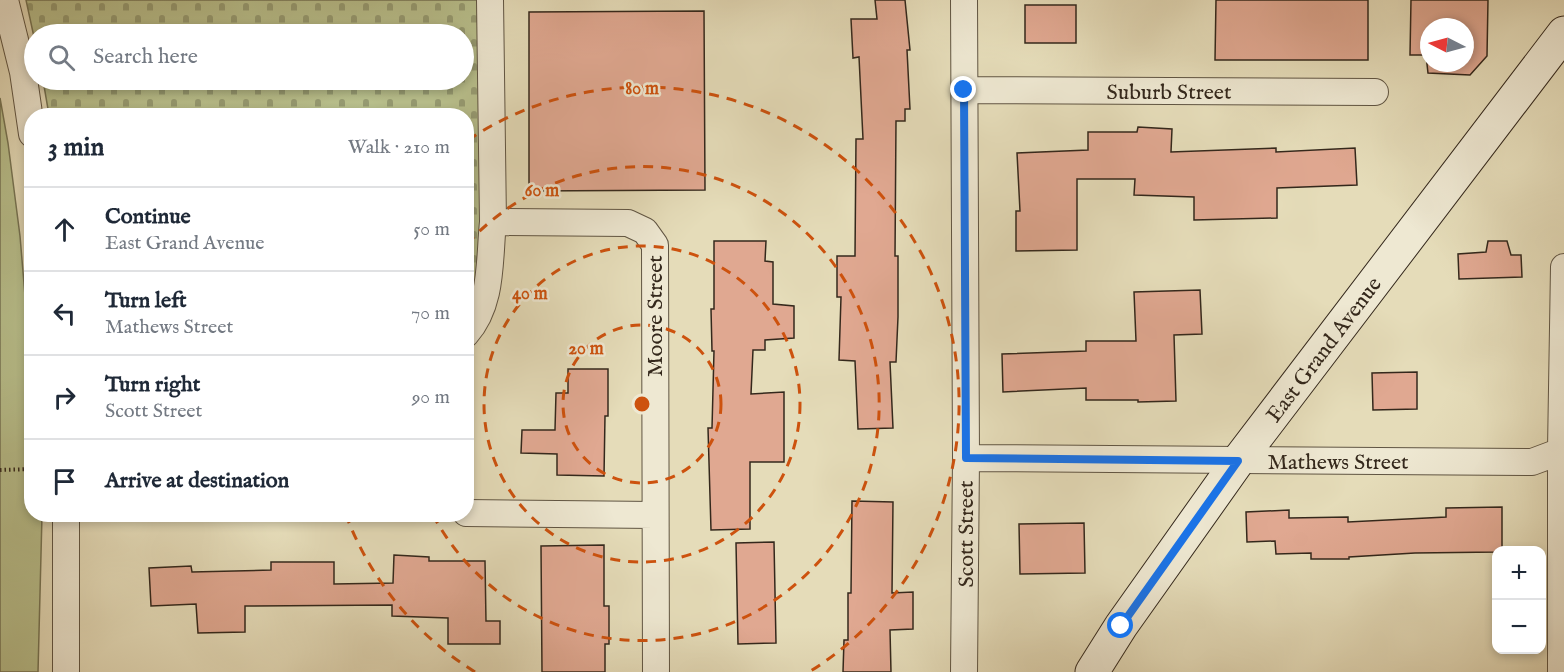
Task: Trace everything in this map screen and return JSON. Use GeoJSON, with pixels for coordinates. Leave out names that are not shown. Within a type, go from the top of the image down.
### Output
{"type":"FeatureCollection","features":[{"type":"Feature","properties":{"kind":"main road","name":"East Grand Avenue"},"geometry":{"type":"LineString","coordinates":[[1092,672],[1121,626],[1238,461],[1564,33]]}},
{"type":"Feature","properties":{"kind":"street"},"geometry":{"type":"LineString","coordinates":[[5,0],[24,84]]}},
{"type":"Feature","properties":{"kind":"street"},"geometry":{"type":"LineString","coordinates":[[474,325],[485,303],[493,222],[490,0]]}},
{"type":"Feature","properties":{"kind":"street","name":"Scott Street"},"geometry":{"type":"LineString","coordinates":[[964,0],[966,458],[964,672]]}},
{"type":"Feature","properties":{"kind":"street"},"geometry":{"type":"LineString","coordinates":[[25,90],[28,108]]}},
{"type":"Feature","properties":{"kind":"street","name":"Suburb Street"},"geometry":{"type":"LineString","coordinates":[[964,90],[1374,92]]}},
{"type":"Feature","properties":{"kind":"street","name":"Moore Street"},"geometry":{"type":"LineString","coordinates":[[493,222],[628,224],[645,231],[655,245],[656,672]]}},
{"type":"Feature","properties":{"kind":"street"},"geometry":{"type":"LineString","coordinates":[[1561,672],[1564,267]]}},
{"type":"Feature","properties":{"kind":"street","name":"Mathews Street"},"geometry":{"type":"LineString","coordinates":[[966,458],[1532,462],[1562,450]]}},
{"type":"Feature","properties":{"kind":"street"},"geometry":{"type":"LineString","coordinates":[[474,513],[654,515]]}},
{"type":"Feature","properties":{"kind":"street"},"geometry":{"type":"LineString","coordinates":[[66,522],[66,672]]}},
{"type":"Feature","properties":{"kind":"path"},"geometry":{"type":"LineString","coordinates":[[0,470],[24,469]]}},
{"type":"Feature","properties":{"kind":"green space"},"geometry":{"type":"Polygon","coordinates":[[[26,0],[482,0],[480,273],[474,295],[474,108],[48,108],[45,90],[474,90],[474,24],[31,24],[26,0]]]}},
{"type":"Feature","properties":{"kind":"green space"},"geometry":{"type":"Polygon","coordinates":[[[0,98],[8,143],[24,284],[24,522],[42,522],[38,672],[0,672],[0,98]]]}},
{"type":"Feature","properties":{"kind":"building"},"geometry":{"type":"Polygon","coordinates":[[[875,0],[905,0],[910,50],[907,50],[910,109],[905,109],[905,121],[896,121],[895,256],[898,256],[898,317],[896,362],[890,362],[893,428],[858,429],[855,361],[839,360],[841,297],[837,297],[837,256],[855,256],[856,139],[863,139],[859,57],[853,58],[851,19],[877,19],[875,0]]]}},
{"type":"Feature","properties":{"kind":"building"},"geometry":{"type":"Polygon","coordinates":[[[1216,0],[1368,0],[1368,60],[1215,60],[1216,0]]]}},
{"type":"Feature","properties":{"kind":"building"},"geometry":{"type":"Polygon","coordinates":[[[1411,0],[1488,0],[1487,56],[1474,71],[1474,18],[1420,18],[1420,55],[1410,55],[1411,0]]]}},
{"type":"Feature","properties":{"kind":"building"},"geometry":{"type":"Polygon","coordinates":[[[1025,5],[1076,5],[1076,43],[1025,43],[1025,5]]]}},
{"type":"Feature","properties":{"kind":"building"},"geometry":{"type":"Polygon","coordinates":[[[704,11],[705,190],[529,191],[529,12],[704,11]]]}},
{"type":"Feature","properties":{"kind":"building"},"geometry":{"type":"Polygon","coordinates":[[[1428,72],[1473,72],[1470,75],[1428,72]]]}},
{"type":"Feature","properties":{"kind":"building"},"geometry":{"type":"Polygon","coordinates":[[[1138,127],[1172,129],[1171,152],[1276,148],[1276,152],[1355,148],[1357,185],[1277,188],[1277,218],[1194,220],[1194,197],[1134,195],[1135,179],[1077,179],[1077,250],[1016,251],[1016,211],[1020,211],[1017,153],[1088,150],[1088,132],[1137,132],[1138,127]]]}},
{"type":"Feature","properties":{"kind":"building"},"geometry":{"type":"Polygon","coordinates":[[[714,241],[766,241],[765,261],[773,262],[773,304],[794,306],[794,338],[765,340],[765,350],[753,350],[751,394],[784,392],[784,462],[750,462],[750,529],[711,530],[708,428],[712,428],[714,351],[712,351],[711,309],[714,309],[714,241]]]}},
{"type":"Feature","properties":{"kind":"building"},"geometry":{"type":"Polygon","coordinates":[[[1488,241],[1507,241],[1511,255],[1521,255],[1522,277],[1459,279],[1458,254],[1486,252],[1488,241]]]}},
{"type":"Feature","properties":{"kind":"building"},"geometry":{"type":"Polygon","coordinates":[[[1200,290],[1202,334],[1174,335],[1176,401],[1086,400],[1086,388],[1003,392],[1002,354],[1086,351],[1086,341],[1136,341],[1134,292],[1200,290]]]}},
{"type":"Feature","properties":{"kind":"building"},"geometry":{"type":"Polygon","coordinates":[[[568,369],[608,369],[604,476],[557,475],[557,454],[521,453],[522,430],[555,430],[556,393],[568,393],[568,369]]]}},
{"type":"Feature","properties":{"kind":"building"},"geometry":{"type":"Polygon","coordinates":[[[1417,372],[1417,409],[1373,410],[1372,373],[1417,372]]]}},
{"type":"Feature","properties":{"kind":"building"},"geometry":{"type":"Polygon","coordinates":[[[852,501],[893,502],[892,593],[913,592],[913,629],[890,630],[891,672],[843,672],[844,640],[848,640],[848,593],[851,593],[852,501]]]}},
{"type":"Feature","properties":{"kind":"building"},"geometry":{"type":"Polygon","coordinates":[[[1502,507],[1502,546],[1492,546],[1492,552],[1415,553],[1349,557],[1349,559],[1311,559],[1311,553],[1276,554],[1275,541],[1247,542],[1246,512],[1289,510],[1289,518],[1348,517],[1348,522],[1446,517],[1446,508],[1502,507]]]}},
{"type":"Feature","properties":{"kind":"building"},"geometry":{"type":"Polygon","coordinates":[[[1084,523],[1085,573],[1020,574],[1019,524],[1084,523]]]}},
{"type":"Feature","properties":{"kind":"building"},"geometry":{"type":"Polygon","coordinates":[[[774,542],[776,643],[738,644],[736,543],[774,542]]]}},
{"type":"Feature","properties":{"kind":"building"},"geometry":{"type":"Polygon","coordinates":[[[604,545],[604,606],[609,606],[609,644],[605,644],[605,672],[542,672],[541,546],[604,545]]]}},
{"type":"Feature","properties":{"kind":"building"},"geometry":{"type":"Polygon","coordinates":[[[394,555],[429,557],[429,561],[485,561],[486,621],[500,621],[500,644],[448,644],[448,618],[392,616],[392,605],[245,606],[245,632],[198,633],[196,604],[151,606],[149,568],[191,566],[192,572],[271,570],[271,562],[334,562],[334,584],[393,583],[394,555]]]}},
{"type":"Feature","properties":{"kind":"route"},"geometry":{"type":"LineString","coordinates":[[964,90],[966,458],[1238,461],[1121,626]]}}]}
